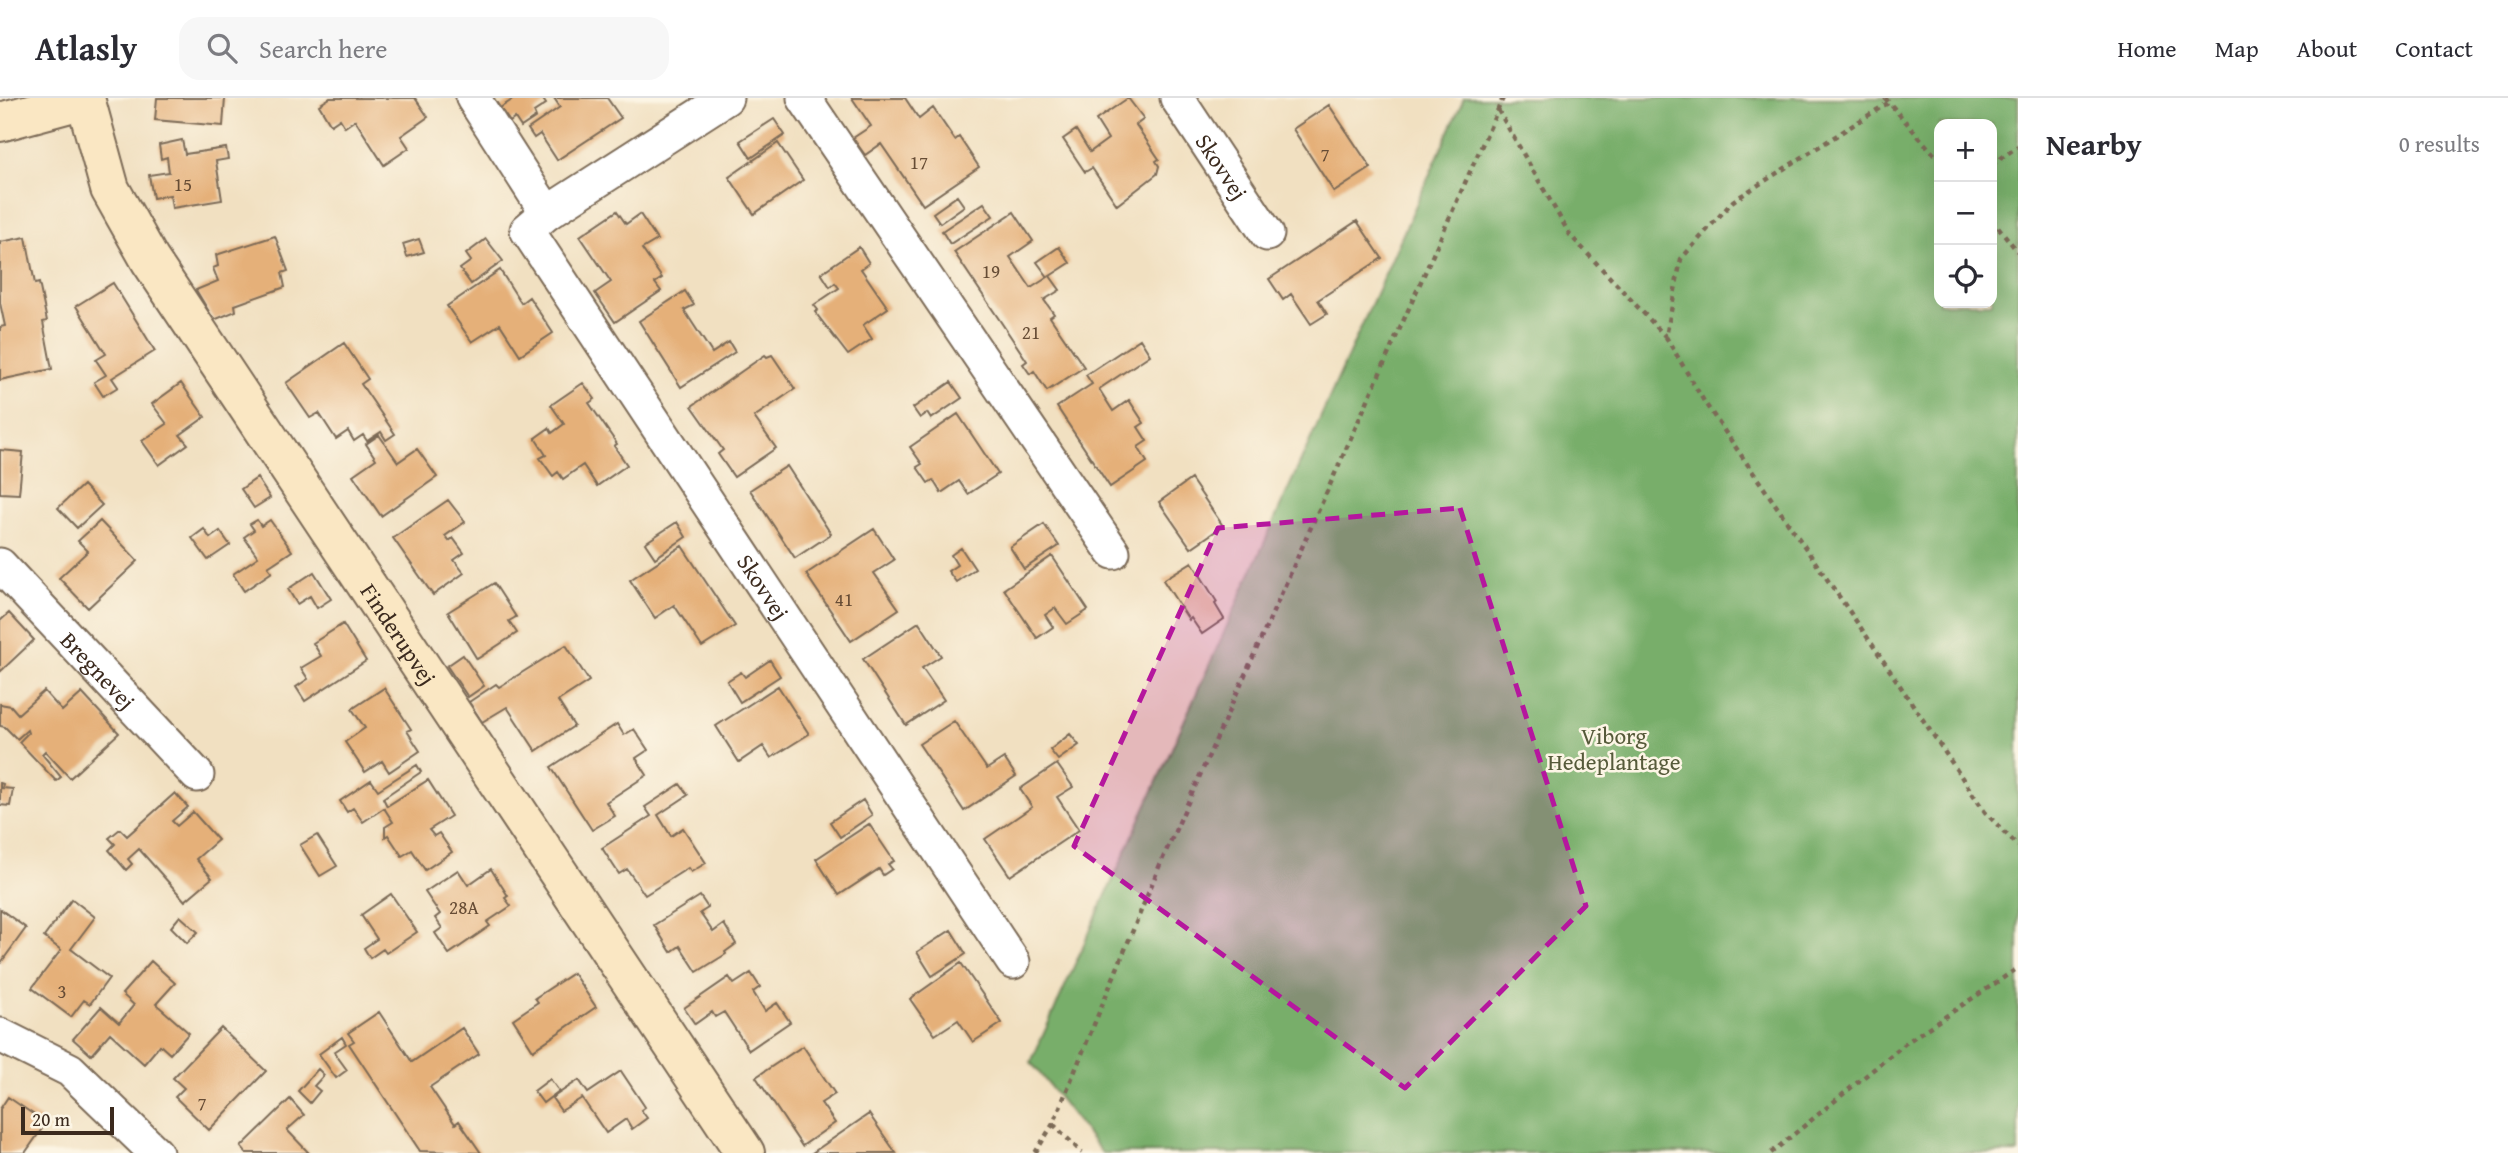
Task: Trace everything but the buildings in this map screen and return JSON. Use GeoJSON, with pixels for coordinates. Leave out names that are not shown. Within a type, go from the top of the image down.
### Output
{"type":"FeatureCollection","features":[{"type":"Feature","properties":{"kind":"street"},"geometry":{"type":"LineString","coordinates":[[473,98],[547,214]]}},
{"type":"Feature","properties":{"kind":"street","name":"Skovvej"},"geometry":{"type":"LineString","coordinates":[[726,98],[547,214],[527,230],[1013,962]]}},
{"type":"Feature","properties":{"kind":"street"},"geometry":{"type":"LineString","coordinates":[[804,98],[1113,551]]}},
{"type":"Feature","properties":{"kind":"street","name":"Skovvej"},"geometry":{"type":"LineString","coordinates":[[1177,98],[1267,234]]}},
{"type":"Feature","properties":{"kind":"street"},"geometry":{"type":"LineString","coordinates":[[0,122],[85,99]]}},
{"type":"Feature","properties":{"kind":"street","name":"Finderupvej"},"geometry":{"type":"LineString","coordinates":[[85,99],[110,188],[150,260],[745,1153]]}},
{"type":"Feature","properties":{"kind":"street","name":"Bregnevej"},"geometry":{"type":"LineString","coordinates":[[0,565],[197,775]]}},
{"type":"Feature","properties":{"kind":"street"},"geometry":{"type":"LineString","coordinates":[[0,1035],[70,1070],[156,1153]]}},
{"type":"Feature","properties":{"kind":"path"},"geometry":{"type":"LineString","coordinates":[[1035,1153],[1053,1124],[1159,867],[1503,98]]}},
{"type":"Feature","properties":{"kind":"path"},"geometry":{"type":"LineString","coordinates":[[1666,337],[1681,259],[1733,201],[1887,101],[1934,154]]}},
{"type":"Feature","properties":{"kind":"path"},"geometry":{"type":"LineString","coordinates":[[1498,110],[1570,235],[1666,337],[1705,403],[1872,644],[1984,813],[2018,846]]}},
{"type":"Feature","properties":{"kind":"path"},"geometry":{"type":"LineString","coordinates":[[1997,161],[2018,146]]}},
{"type":"Feature","properties":{"kind":"path"},"geometry":{"type":"LineString","coordinates":[[1997,225],[2018,252]]}},
{"type":"Feature","properties":{"kind":"path"},"geometry":{"type":"LineString","coordinates":[[1771,1153],[1907,1042],[2018,968]]}},
{"type":"Feature","properties":{"kind":"path"},"geometry":{"type":"LineString","coordinates":[[1053,1124],[1082,1153]]}},
{"type":"Feature","properties":{"kind":"highlighted area"},"geometry":{"type":"Polygon","coordinates":[[[1460,508],[1586,906],[1405,1088],[1074,846],[1218,528],[1460,508]]]}},
{"type":"Feature","properties":{"kind":"green space","name":"Viborg Hedeplantage"},"geometry":{"type":"Polygon","coordinates":[[[1464,98],[2018,98],[2018,1153],[1102,1153],[1031,1062],[1464,98]]]}}]}
